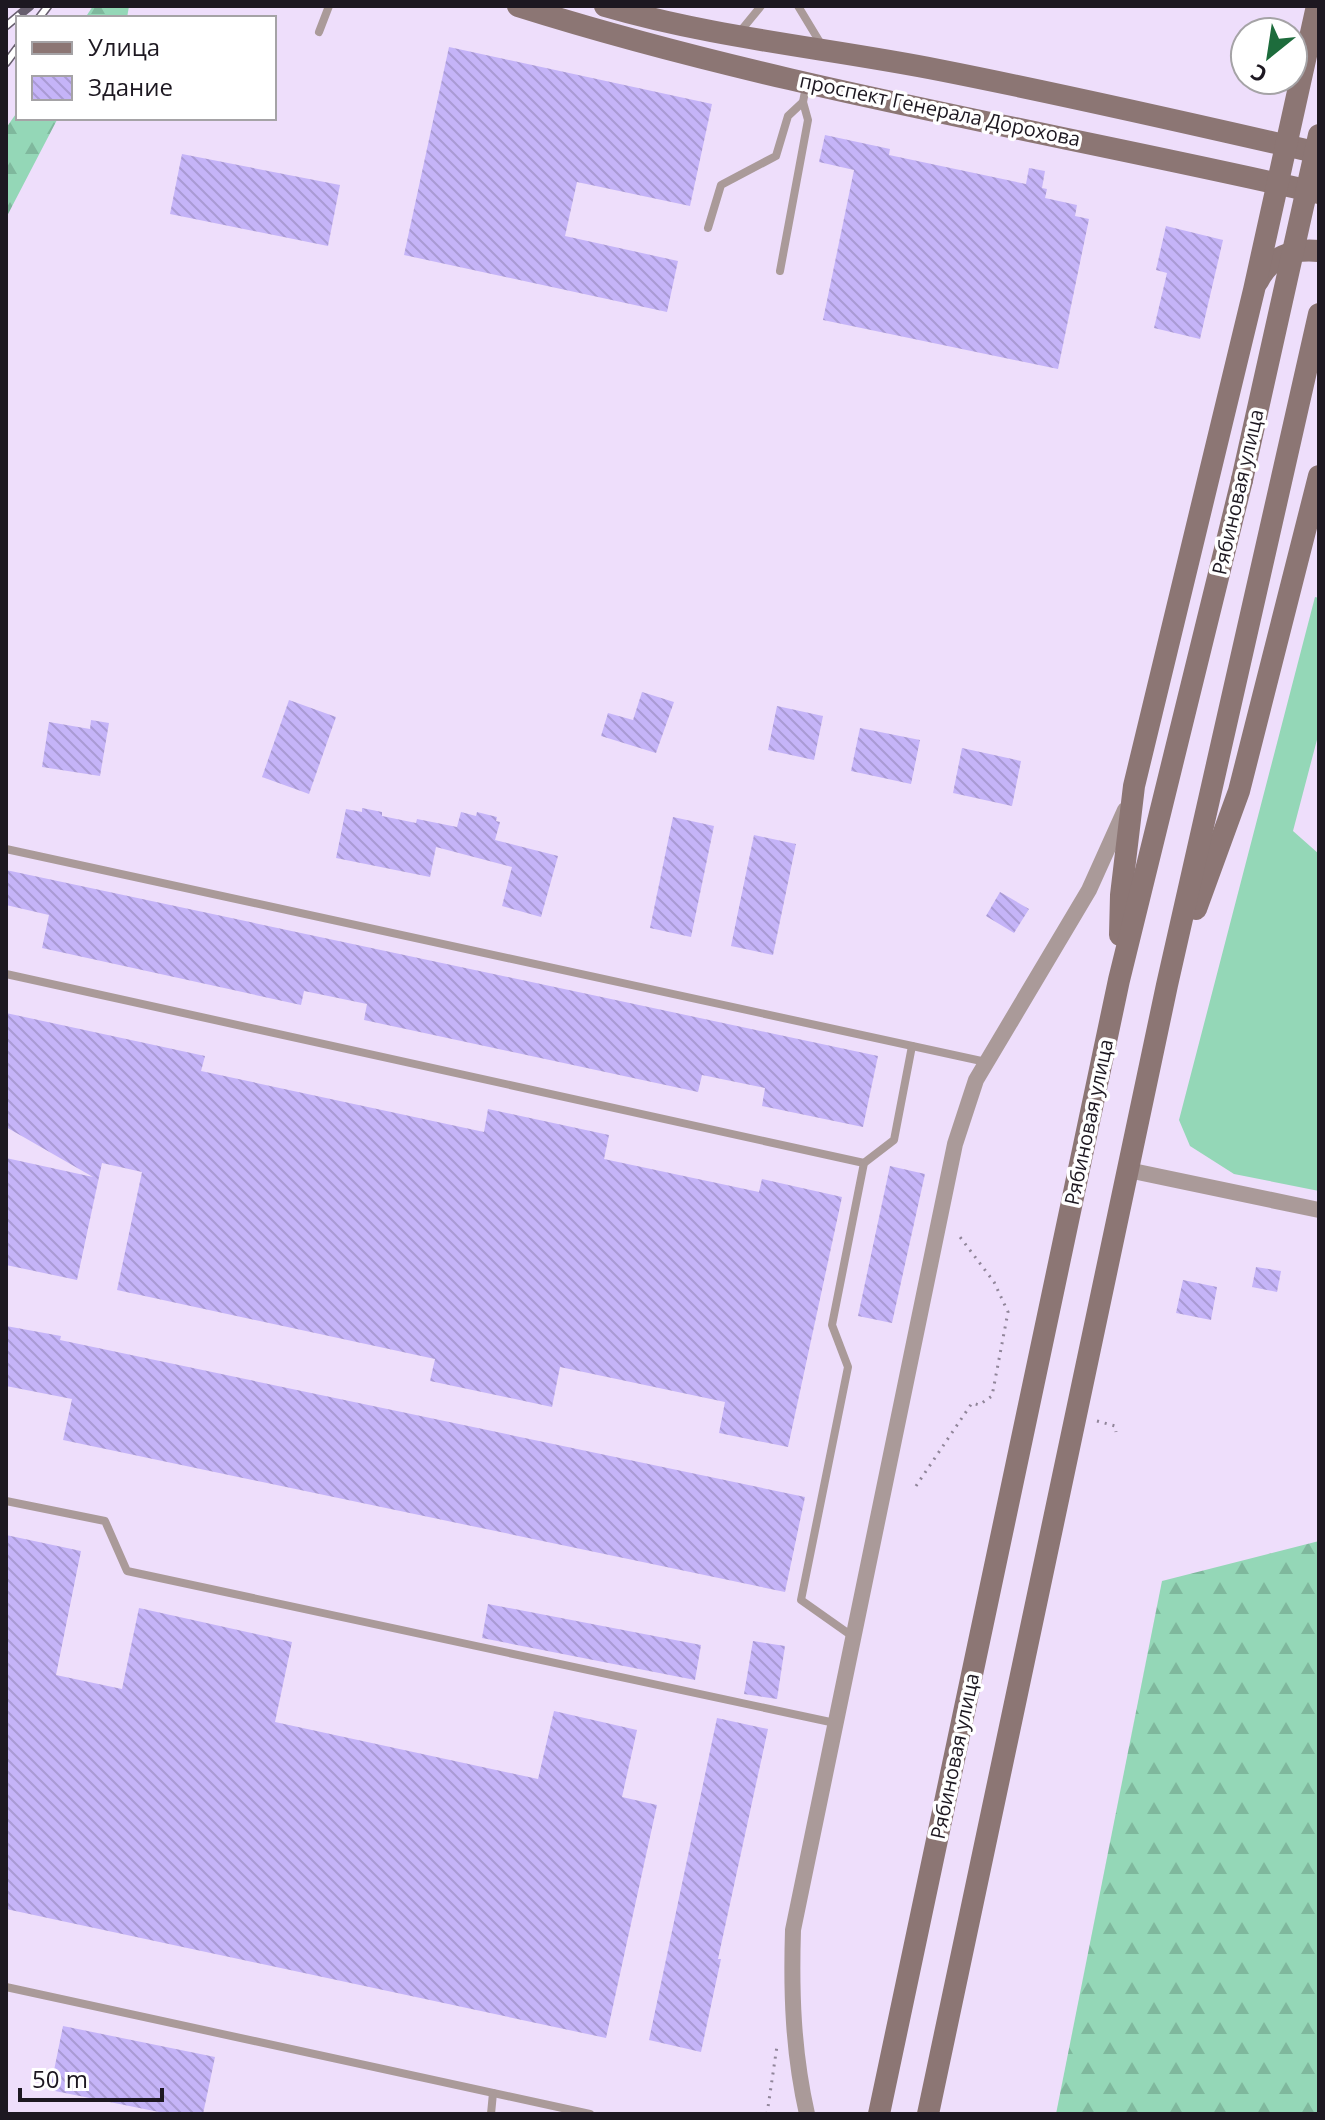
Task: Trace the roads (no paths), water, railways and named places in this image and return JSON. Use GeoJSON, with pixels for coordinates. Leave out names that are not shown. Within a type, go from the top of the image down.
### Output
{"type":"FeatureCollection","features":[{"type":"Feature","properties":{"kind":"main road","name":"проспект Генерала Дорохова"},"geometry":{"type":"LineString","coordinates":[[518,6],[805,92],[1319,193]]}},
{"type":"Feature","properties":{"kind":"main road","name":"проспект Генерала Дорохова"},"geometry":{"type":"LineString","coordinates":[[533,6],[562,20]]}},
{"type":"Feature","properties":{"kind":"main road","name":"проспект Генерала Дорохова"},"geometry":{"type":"LineString","coordinates":[[605,6],[747,39],[938,70],[1319,153]]}},
{"type":"Feature","properties":{"kind":"main road","name":"проспект Генерала Дорохова"},"geometry":{"type":"LineString","coordinates":[[665,6],[865,58]]}},
{"type":"Feature","properties":{"kind":"main road"},"geometry":{"type":"LineString","coordinates":[[1119,980],[1121,895],[1134,786],[1254,290],[1317,6]]}},
{"type":"Feature","properties":{"kind":"main road"},"geometry":{"type":"LineString","coordinates":[[1311,36],[1312,53],[1319,71]]}},
{"type":"Feature","properties":{"kind":"main road","name":"Рябиновая улица"},"geometry":{"type":"LineString","coordinates":[[879,2114],[1119,980],[1242,480],[1319,135]]}},
{"type":"Feature","properties":{"kind":"main road"},"geometry":{"type":"LineString","coordinates":[[1254,290],[1263,271],[1278,258],[1297,250],[1319,251]]}},
{"type":"Feature","properties":{"kind":"main road","name":"Рябиновая улица"},"geometry":{"type":"LineString","coordinates":[[928,2114],[1167,985],[1319,314]]}},
{"type":"Feature","properties":{"kind":"main road"},"geometry":{"type":"LineString","coordinates":[[1167,985],[1239,791],[1319,476]]}},
{"type":"Feature","properties":{"kind":"street"},"geometry":{"type":"LineString","coordinates":[[805,2110],[792,2022],[793,1930],[955,1144],[965,1108],[986,1062],[1089,890],[1134,786]]}},
{"type":"Feature","properties":{"kind":"street"},"geometry":{"type":"LineString","coordinates":[[1128,1170],[1319,1210]]}},
{"type":"Feature","properties":{"kind":"lane"},"geometry":{"type":"LineString","coordinates":[[319,32],[329,6]]}},
{"type":"Feature","properties":{"kind":"lane"},"geometry":{"type":"LineString","coordinates":[[743,28],[761,6]]}},
{"type":"Feature","properties":{"kind":"lane"},"geometry":{"type":"LineString","coordinates":[[798,6],[824,48]]}},
{"type":"Feature","properties":{"kind":"lane"},"geometry":{"type":"LineString","coordinates":[[708,228],[721,185],[776,156],[788,116],[805,92]]}},
{"type":"Feature","properties":{"kind":"lane"},"geometry":{"type":"LineString","coordinates":[[780,271],[808,120],[805,92]]}},
{"type":"Feature","properties":{"kind":"lane"},"geometry":{"type":"LineString","coordinates":[[6,849],[986,1062]]}},
{"type":"Feature","properties":{"kind":"lane"},"geometry":{"type":"LineString","coordinates":[[6,974],[864,1163]]}},
{"type":"Feature","properties":{"kind":"lane"},"geometry":{"type":"LineString","coordinates":[[853,1636],[801,1600],[848,1367],[832,1325],[864,1163],[894,1140],[912,1046]]}},
{"type":"Feature","properties":{"kind":"lane"},"geometry":{"type":"LineString","coordinates":[[6,1501],[105,1521],[127,1571],[835,1723]]}},
{"type":"Feature","properties":{"kind":"lane"},"geometry":{"type":"LineString","coordinates":[[6,1987],[590,2114]]}},
{"type":"Feature","properties":{"kind":"lane"},"geometry":{"type":"LineString","coordinates":[[491,2114],[493,2093]]}},
{"type":"Feature","properties":{"kind":"railway"},"geometry":{"type":"LineString","coordinates":[[18,16],[30,6]]}},
{"type":"Feature","properties":{"kind":"railway"},"geometry":{"type":"LineString","coordinates":[[40,16],[48,6]]}},
{"type":"Feature","properties":{"kind":"railway"},"geometry":{"type":"LineString","coordinates":[[6,26],[16,18]]}},
{"type":"Feature","properties":{"kind":"railway"},"geometry":{"type":"LineString","coordinates":[[6,63],[16,50]]}}]}
